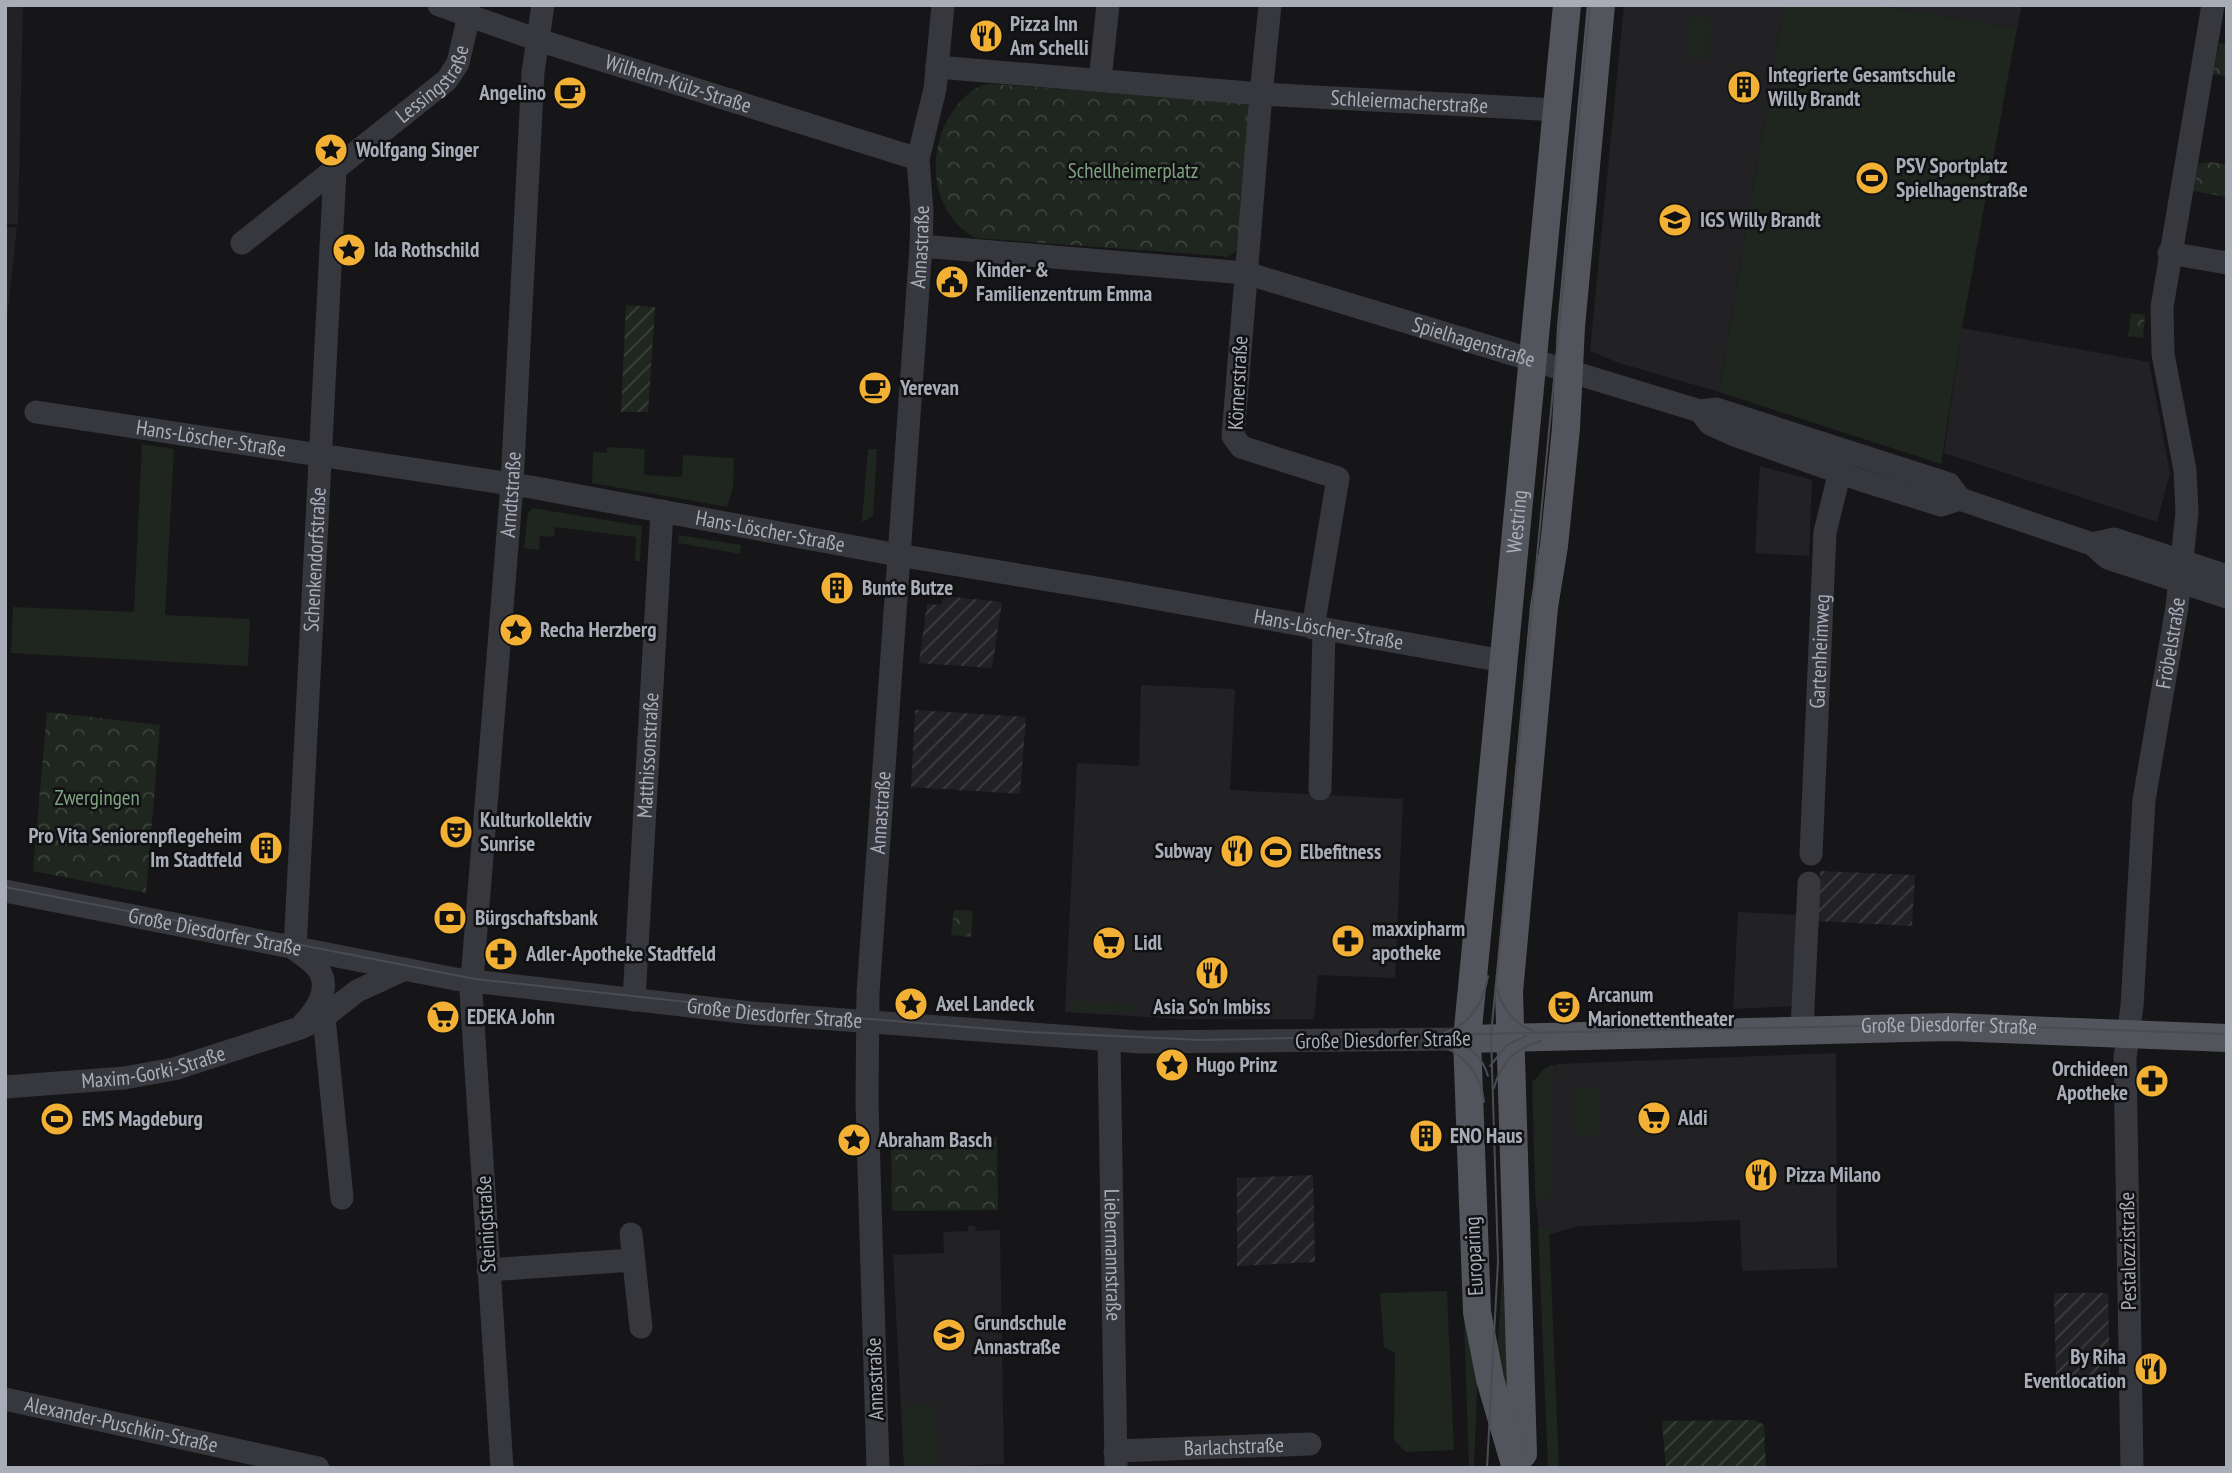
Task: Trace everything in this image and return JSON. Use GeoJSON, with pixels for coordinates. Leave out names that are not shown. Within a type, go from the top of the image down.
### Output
{"type":"FeatureCollection","features":[{"type":"Feature","properties":{"kind":"main road","name":"Westring"},"geometry":{"type":"LineString","coordinates":[[1467,1039],[1567,5]]}},
{"type":"Feature","properties":{"kind":"main road","name":"Westring"},"geometry":{"type":"LineString","coordinates":[[1509,1038],[1509,992],[1524,813],[1570,372],[1572,314],[1601,5]]}},
{"type":"Feature","properties":{"kind":"main road","name":"Große Diesdorfer Straße"},"geometry":{"type":"LineString","coordinates":[[1467,1039],[1949,1027],[2227,1038]]}},
{"type":"Feature","properties":{"kind":"main road","name":"Europaring"},"geometry":{"type":"LineString","coordinates":[[1509,1038],[1524,1468]]}},
{"type":"Feature","properties":{"kind":"main road","name":"Europaring"},"geometry":{"type":"LineString","coordinates":[[1467,1039],[1478,1320],[1490,1379],[1516,1468]]}},
{"type":"Feature","properties":{"kind":"street","name":"Wilhelm-Külz-Straße"},"geometry":{"type":"LineString","coordinates":[[439,5],[538,40],[918,159]]}},
{"type":"Feature","properties":{"kind":"street","name":"Arndtstraße"},"geometry":{"type":"LineString","coordinates":[[471,981],[512,484],[532,84],[543,5]]}},
{"type":"Feature","properties":{"kind":"street","name":"Annastraße"},"geometry":{"type":"LineString","coordinates":[[878,1468],[866,1023],[921,246],[922,212],[918,159],[937,67],[943,5]]}},
{"type":"Feature","properties":{"kind":"street"},"geometry":{"type":"LineString","coordinates":[[1100,80],[1108,5]]}},
{"type":"Feature","properties":{"kind":"street"},"geometry":{"type":"LineString","coordinates":[[921,246],[1246,273],[1270,5]]}},
{"type":"Feature","properties":{"kind":"street","name":"Fröbelstraße"},"geometry":{"type":"LineString","coordinates":[[2126,1034],[2132,1006],[2144,800],[2181,572],[2186,484],[2162,341],[2162,296],[2213,5]]}},
{"type":"Feature","properties":{"kind":"street","name":"Lessingstraße"},"geometry":{"type":"LineString","coordinates":[[242,243],[450,77],[458,63],[470,15]]}},
{"type":"Feature","properties":{"kind":"street"},"geometry":{"type":"LineString","coordinates":[[937,67],[1261,94]]}},
{"type":"Feature","properties":{"kind":"street","name":"Schleiermacherstraße"},"geometry":{"type":"LineString","coordinates":[[1261,94],[1557,110]]}},
{"type":"Feature","properties":{"kind":"street","name":"Schenkendorfstraße"},"geometry":{"type":"LineString","coordinates":[[295,949],[335,170]]}},
{"type":"Feature","properties":{"kind":"street"},"geometry":{"type":"LineString","coordinates":[[2169,253],[2227,263]]}},
{"type":"Feature","properties":{"kind":"street","name":"Spielhagenstraße"},"geometry":{"type":"LineString","coordinates":[[1246,273],[1700,411],[1716,409],[1842,461],[1949,484],[1960,499],[2092,544],[2108,558],[2181,572],[2227,576]]}},
{"type":"Feature","properties":{"kind":"street","name":"Körnerstraße"},"geometry":{"type":"LineString","coordinates":[[1246,273],[1234,439],[1241,447],[1333,474],[1339,480],[1319,629]]}},
{"type":"Feature","properties":{"kind":"street","name":"Hans-Löscher-Straße"},"geometry":{"type":"LineString","coordinates":[[36,412],[512,484],[1503,661]]}},
{"type":"Feature","properties":{"kind":"street","name":"Gartenheimweg"},"geometry":{"type":"LineString","coordinates":[[1811,854],[1825,532],[1842,461]]}},
{"type":"Feature","properties":{"kind":"street","name":"Matthissonstraße"},"geometry":{"type":"LineString","coordinates":[[634,1000],[662,511]]}},
{"type":"Feature","properties":{"kind":"street","name":"Spielhagenstraße"},"geometry":{"type":"LineString","coordinates":[[2181,572],[2227,597]]}},
{"type":"Feature","properties":{"kind":"street"},"geometry":{"type":"LineString","coordinates":[[1319,629],[1320,789]]}},
{"type":"Feature","properties":{"kind":"street"},"geometry":{"type":"LineString","coordinates":[[1802,1029],[1809,883]]}},
{"type":"Feature","properties":{"kind":"street","name":"Große Diesdorfer Straße"},"geometry":{"type":"LineString","coordinates":[[5,891],[405,970],[471,981],[634,1000],[866,1023],[1109,1041],[1191,1043],[1467,1039]]}},
{"type":"Feature","properties":{"kind":"street"},"geometry":{"type":"LineString","coordinates":[[295,949],[320,971],[324,984],[314,1013],[300,1028]]}},
{"type":"Feature","properties":{"kind":"street","name":"Maxim-Gorki-Straße"},"geometry":{"type":"LineString","coordinates":[[5,1087],[114,1079],[174,1069],[300,1028],[324,1017],[357,991],[405,970]]}},
{"type":"Feature","properties":{"kind":"street","name":"Steinigstraße"},"geometry":{"type":"LineString","coordinates":[[471,981],[502,1468]]}},
{"type":"Feature","properties":{"kind":"street"},"geometry":{"type":"LineString","coordinates":[[324,1017],[342,1198]]}},
{"type":"Feature","properties":{"kind":"street","name":"Pestalozzistraße"},"geometry":{"type":"LineString","coordinates":[[2126,1034],[2132,1468]]}},
{"type":"Feature","properties":{"kind":"street","name":"Liebermannstraße"},"geometry":{"type":"LineString","coordinates":[[1109,1041],[1115,1460]]}},
{"type":"Feature","properties":{"kind":"street"},"geometry":{"type":"LineString","coordinates":[[631,1234],[640,1327]]}},
{"type":"Feature","properties":{"kind":"street"},"geometry":{"type":"LineString","coordinates":[[488,1270],[634,1260]]}},
{"type":"Feature","properties":{"kind":"street","name":"Alexander-Puschkin-Straße"},"geometry":{"type":"LineString","coordinates":[[5,1399],[318,1468]]}},
{"type":"Feature","properties":{"kind":"street","name":"Barlachstraße"},"geometry":{"type":"LineString","coordinates":[[1115,1460],[1310,1444]]}},
{"type":"Feature","properties":{"kind":"shaded area"},"geometry":{"type":"Polygon","coordinates":[[[5,5],[23,5],[18,224],[5,224],[5,5]]]}},
{"type":"Feature","properties":{"kind":"shaded area","name":"IGS Willy Brandt"},"geometry":{"type":"Polygon","coordinates":[[[1624,5],[1784,5],[1719,392],[1619,363],[1590,351],[1624,5]]]}},
{"type":"Feature","properties":{"kind":"shaded area"},"geometry":{"type":"Polygon","coordinates":[[[1873,5],[2022,5],[2017,28],[1873,5]]]}},
{"type":"Feature","properties":{"kind":"shaded area"},"geometry":{"type":"Polygon","coordinates":[[[5,227],[17,227],[5,337],[5,227]]]}},
{"type":"Feature","properties":{"kind":"shaded area"},"geometry":{"type":"Polygon","coordinates":[[[1962,328],[2149,362],[2170,473],[2157,522],[1944,453],[1962,328]]]}},
{"type":"Feature","properties":{"kind":"shaded area"},"geometry":{"type":"Polygon","coordinates":[[[1760,466],[1812,480],[1809,556],[1755,553],[1760,466]]]}},
{"type":"Feature","properties":{"kind":"shaded area"},"geometry":{"type":"Polygon","coordinates":[[[944,596],[1002,602],[992,668],[919,663],[927,604],[941,605],[944,596]]]}},
{"type":"Feature","properties":{"kind":"shaded area"},"geometry":{"type":"Polygon","coordinates":[[[1141,685],[1235,689],[1230,790],[1403,799],[1395,978],[1318,975],[1314,1019],[1181,1019],[1065,1012],[1077,763],[1139,766],[1141,685]]]}},
{"type":"Feature","properties":{"kind":"shaded area"},"geometry":{"type":"Polygon","coordinates":[[[915,710],[1026,717],[1020,794],[911,787],[915,710]]]}},
{"type":"Feature","properties":{"kind":"shaded area"},"geometry":{"type":"Polygon","coordinates":[[[1820,871],[1915,875],[1912,926],[1818,921],[1820,871]]]}},
{"type":"Feature","properties":{"kind":"shaded area"},"geometry":{"type":"Polygon","coordinates":[[[1738,912],[1798,915],[1794,1006],[1733,1009],[1738,912]]]}},
{"type":"Feature","properties":{"kind":"shaded area"},"geometry":{"type":"Polygon","coordinates":[[[1836,1053],[1837,1268],[1742,1271],[1740,1220],[1579,1226],[1540,1237],[1535,1195],[1532,1082],[1545,1070],[1558,1064],[1836,1053]]]}},
{"type":"Feature","properties":{"kind":"shaded area"},"geometry":{"type":"Polygon","coordinates":[[[1313,1175],[1315,1262],[1237,1266],[1237,1178],[1313,1175]]]}},
{"type":"Feature","properties":{"kind":"shaded area","name":"Grundschule Annastraße"},"geometry":{"type":"Polygon","coordinates":[[[968,1226],[975,1226],[976,1231],[1000,1230],[1004,1464],[904,1468],[893,1255],[944,1253],[943,1232],[968,1231],[968,1226]]]}},
{"type":"Feature","properties":{"kind":"shaded area"},"geometry":{"type":"Polygon","coordinates":[[[2054,1293],[2108,1293],[2110,1376],[2056,1376],[2054,1293]]]}},
{"type":"Feature","properties":{"kind":"green space","name":"PSV Sportplatz Spielhagenstraße"},"geometry":{"type":"Polygon","coordinates":[[[1784,5],[1873,5],[2017,28],[1962,328],[1941,464],[1719,392],[1784,5]]]}},
{"type":"Feature","properties":{"kind":"green space"},"geometry":{"type":"Polygon","coordinates":[[[1690,17],[1710,18],[1708,59],[1687,58],[1690,17]]]}},
{"type":"Feature","properties":{"kind":"green space"},"geometry":{"type":"Polygon","coordinates":[[[2219,43],[2227,44],[2227,76],[2213,74],[2219,43]]]}},
{"type":"Feature","properties":{"kind":"green space","name":"Schellheimerplatz"},"geometry":{"type":"Polygon","coordinates":[[[991,84],[1247,103],[1250,108],[1238,250],[1228,257],[976,238],[959,226],[947,210],[939,192],[937,151],[951,114],[973,90],[991,84]]]}},
{"type":"Feature","properties":{"kind":"green space"},"geometry":{"type":"Polygon","coordinates":[[[2211,162],[2227,165],[2227,197],[2193,191],[2198,164],[2211,162]]]}},
{"type":"Feature","properties":{"kind":"green space"},"geometry":{"type":"Polygon","coordinates":[[[626,305],[655,307],[648,412],[621,412],[626,305]]]}},
{"type":"Feature","properties":{"kind":"green space"},"geometry":{"type":"Polygon","coordinates":[[[2131,313],[2145,315],[2143,338],[2128,336],[2131,313]]]}},
{"type":"Feature","properties":{"kind":"green space"},"geometry":{"type":"Polygon","coordinates":[[[142,444],[174,449],[165,615],[250,619],[248,666],[11,653],[13,607],[134,612],[142,444]]]}},
{"type":"Feature","properties":{"kind":"green space"},"geometry":{"type":"Polygon","coordinates":[[[607,447],[645,449],[644,475],[682,477],[683,455],[734,458],[733,488],[727,507],[592,483],[593,452],[607,453],[607,447]]]}},
{"type":"Feature","properties":{"kind":"green space"},"geometry":{"type":"Polygon","coordinates":[[[868,449],[877,449],[873,516],[862,522],[868,449]]]}},
{"type":"Feature","properties":{"kind":"green space"},"geometry":{"type":"Polygon","coordinates":[[[533,508],[642,526],[640,561],[635,561],[636,537],[555,527],[554,537],[540,536],[539,550],[524,548],[528,513],[533,508]]]}},
{"type":"Feature","properties":{"kind":"green space"},"geometry":{"type":"Polygon","coordinates":[[[679,535],[741,545],[740,554],[678,543],[679,535]]]}},
{"type":"Feature","properties":{"kind":"green space","name":"Zwergingen"},"geometry":{"type":"Polygon","coordinates":[[[47,712],[160,725],[146,893],[33,871],[47,712]]]}},
{"type":"Feature","properties":{"kind":"green space"},"geometry":{"type":"Polygon","coordinates":[[[954,910],[973,911],[971,937],[951,935],[954,910]]]}},
{"type":"Feature","properties":{"kind":"green space"},"geometry":{"type":"Polygon","coordinates":[[[1072,1001],[1133,1004],[1133,1013],[1072,1010],[1072,1001]]]}},
{"type":"Feature","properties":{"kind":"green space"},"geometry":{"type":"Polygon","coordinates":[[[1553,1064],[1553,1081],[1550,1087],[1551,1198],[1543,1200],[1537,1197],[1533,1083],[1542,1071],[1553,1064]]]}},
{"type":"Feature","properties":{"kind":"green space"},"geometry":{"type":"Polygon","coordinates":[[[1573,1088],[1598,1088],[1600,1134],[1573,1135],[1573,1088]]]}},
{"type":"Feature","properties":{"kind":"green space"},"geometry":{"type":"Polygon","coordinates":[[[997,1137],[998,1210],[892,1211],[891,1138],[997,1137]]]}},
{"type":"Feature","properties":{"kind":"green space"},"geometry":{"type":"Polygon","coordinates":[[[1460,1199],[1478,1368],[1474,1468],[1469,1468],[1460,1199]]]}},
{"type":"Feature","properties":{"kind":"green space"},"geometry":{"type":"Polygon","coordinates":[[[1538,1228],[1549,1228],[1559,1468],[1548,1468],[1538,1228]]]}},
{"type":"Feature","properties":{"kind":"green space"},"geometry":{"type":"Polygon","coordinates":[[[1503,1264],[1508,1264],[1514,1423],[1496,1371],[1503,1264]]]}},
{"type":"Feature","properties":{"kind":"green space"},"geometry":{"type":"Polygon","coordinates":[[[1447,1291],[1454,1450],[1406,1452],[1394,1440],[1395,1353],[1384,1347],[1380,1293],[1447,1291]]]}},
{"type":"Feature","properties":{"kind":"green space"},"geometry":{"type":"Polygon","coordinates":[[[936,1405],[938,1464],[904,1465],[902,1406],[936,1405]]]}},
{"type":"Feature","properties":{"kind":"green space"},"geometry":{"type":"Polygon","coordinates":[[[1755,1420],[1764,1425],[1766,1468],[1666,1468],[1662,1421],[1755,1420]]]}},
{"type":"Feature","properties":{"kind":"tram line"},"geometry":{"type":"LineString","coordinates":[[1487,1468],[1498,1261],[1491,1035],[1590,5]]}},
{"type":"Feature","properties":{"kind":"tram line"},"geometry":{"type":"LineString","coordinates":[[5,887],[475,979],[761,1010],[1028,1032],[1201,1040],[1949,1024],[2227,1034]]}},
{"type":"Feature","properties":{"kind":"tram line"},"geometry":{"type":"LineString","coordinates":[[1444,1033],[1462,1025],[1474,1012],[1483,995],[1488,976]]}},
{"type":"Feature","properties":{"kind":"tram line"},"geometry":{"type":"LineString","coordinates":[[1497,988],[1510,1015],[1534,1031]]}},
{"type":"Feature","properties":{"kind":"tram line"},"geometry":{"type":"LineString","coordinates":[[1490,1066],[1507,1045],[1526,1036]]}},
{"type":"Feature","properties":{"kind":"tram line"},"geometry":{"type":"LineString","coordinates":[[1450,1039],[1474,1052],[1488,1076]]}},
{"type":"Feature","properties":{"kind":"tram line"},"geometry":{"type":"LineString","coordinates":[[1494,1088],[1500,1071],[1510,1058],[1541,1041]]}},
{"type":"Feature","properties":{"kind":"tram line"},"geometry":{"type":"LineString","coordinates":[[1433,1043],[1453,1051],[1468,1064],[1479,1081],[1484,1102]]}},
{"type":"Feature","properties":{"kind":"place","name":"Pizza Inn Am Schelli"},"geometry":{"type":"Point","coordinates":[986,36]}},
{"type":"Feature","properties":{"kind":"place","name":"Integrierte Gesamtschule Willy Brandt"},"geometry":{"type":"Point","coordinates":[1744,87]}},
{"type":"Feature","properties":{"kind":"place","name":"Angelino"},"geometry":{"type":"Point","coordinates":[570,93]}},
{"type":"Feature","properties":{"kind":"place","name":"Wolfgang Singer"},"geometry":{"type":"Point","coordinates":[331,150]}},
{"type":"Feature","properties":{"kind":"place","name":"PSV Sportplatz Spielhagenstraße"},"geometry":{"type":"Point","coordinates":[1872,178]}},
{"type":"Feature","properties":{"kind":"place","name":"IGS Willy Brandt"},"geometry":{"type":"Point","coordinates":[1675,220]}},
{"type":"Feature","properties":{"kind":"place","name":"Ida Rothschild"},"geometry":{"type":"Point","coordinates":[349,250]}},
{"type":"Feature","properties":{"kind":"place","name":"Kinder- & Familienzentrum Emma"},"geometry":{"type":"Point","coordinates":[952,282]}},
{"type":"Feature","properties":{"kind":"place","name":"Yerevan"},"geometry":{"type":"Point","coordinates":[875,388]}},
{"type":"Feature","properties":{"kind":"place","name":"Bunte Butze"},"geometry":{"type":"Point","coordinates":[837,588]}},
{"type":"Feature","properties":{"kind":"place","name":"Recha Herzberg"},"geometry":{"type":"Point","coordinates":[516,630]}},
{"type":"Feature","properties":{"kind":"place","name":"Kulturkollektiv Sunrise"},"geometry":{"type":"Point","coordinates":[456,832]}},
{"type":"Feature","properties":{"kind":"place","name":"Pro Vita Seniorenpflegeheim Im Stadtfeld"},"geometry":{"type":"Point","coordinates":[266,848]}},
{"type":"Feature","properties":{"kind":"place","name":"Subway"},"geometry":{"type":"Point","coordinates":[1237,851]}},
{"type":"Feature","properties":{"kind":"place","name":"Elbefitness"},"geometry":{"type":"Point","coordinates":[1276,852]}},
{"type":"Feature","properties":{"kind":"place","name":"Bürgschaftsbank"},"geometry":{"type":"Point","coordinates":[450,918]}},
{"type":"Feature","properties":{"kind":"place","name":"maxxipharm apotheke"},"geometry":{"type":"Point","coordinates":[1348,941]}},
{"type":"Feature","properties":{"kind":"place","name":"Lidl"},"geometry":{"type":"Point","coordinates":[1109,943]}},
{"type":"Feature","properties":{"kind":"place","name":"Adler-Apotheke Stadtfeld"},"geometry":{"type":"Point","coordinates":[501,954]}},
{"type":"Feature","properties":{"kind":"place","name":"Asia So'n Imbiss"},"geometry":{"type":"Point","coordinates":[1212,973]}},
{"type":"Feature","properties":{"kind":"place","name":"Axel Landeck"},"geometry":{"type":"Point","coordinates":[911,1004]}},
{"type":"Feature","properties":{"kind":"place","name":"Arcanum Marionettentheater"},"geometry":{"type":"Point","coordinates":[1564,1007]}},
{"type":"Feature","properties":{"kind":"place","name":"EDEKA John"},"geometry":{"type":"Point","coordinates":[443,1017]}},
{"type":"Feature","properties":{"kind":"place","name":"Hugo Prinz"},"geometry":{"type":"Point","coordinates":[1172,1065]}},
{"type":"Feature","properties":{"kind":"place","name":"Orchideen Apotheke"},"geometry":{"type":"Point","coordinates":[2152,1081]}},
{"type":"Feature","properties":{"kind":"place","name":"Aldi"},"geometry":{"type":"Point","coordinates":[1654,1118]}},
{"type":"Feature","properties":{"kind":"place","name":"EMS Magdeburg"},"geometry":{"type":"Point","coordinates":[57,1119]}},
{"type":"Feature","properties":{"kind":"place","name":"ENO Haus"},"geometry":{"type":"Point","coordinates":[1426,1136]}},
{"type":"Feature","properties":{"kind":"place","name":"Abraham Basch"},"geometry":{"type":"Point","coordinates":[854,1140]}},
{"type":"Feature","properties":{"kind":"place","name":"Pizza Milano"},"geometry":{"type":"Point","coordinates":[1761,1175]}},
{"type":"Feature","properties":{"kind":"place","name":"Grundschule Annastraße"},"geometry":{"type":"Point","coordinates":[949,1335]}},
{"type":"Feature","properties":{"kind":"place","name":"By Riha Eventlocation"},"geometry":{"type":"Point","coordinates":[2151,1369]}}]}
